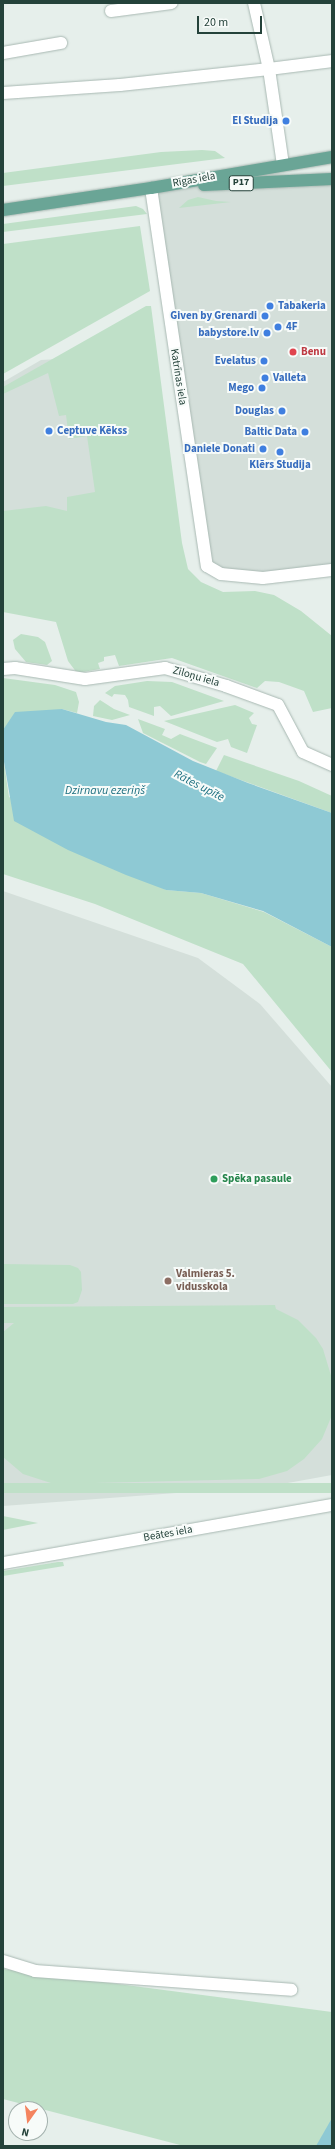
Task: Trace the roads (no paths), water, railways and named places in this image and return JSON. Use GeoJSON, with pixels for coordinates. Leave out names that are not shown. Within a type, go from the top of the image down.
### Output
{"type":"FeatureCollection","features":[{"type":"Feature","properties":{"kind":"main road","name":"Rīgas iela"},"geometry":{"type":"LineString","coordinates":[[3,210],[151,188],[332,157]]}},
{"type":"Feature","properties":{"kind":"main road","name":"Rīgas iela"},"geometry":{"type":"LineString","coordinates":[[151,188],[332,178]]}},
{"type":"Feature","properties":{"kind":"street"},"geometry":{"type":"LineString","coordinates":[[111,11],[171,3]]}},
{"type":"Feature","properties":{"kind":"street"},"geometry":{"type":"LineString","coordinates":[[254,3],[269,70],[283,165]]}},
{"type":"Feature","properties":{"kind":"street"},"geometry":{"type":"LineString","coordinates":[[3,53],[61,44]]}},
{"type":"Feature","properties":{"kind":"street"},"geometry":{"type":"LineString","coordinates":[[3,93],[120,85],[269,70],[332,61]]}},
{"type":"Feature","properties":{"kind":"street","name":"Katrīnas iela"},"geometry":{"type":"LineString","coordinates":[[151,188],[206,566],[221,574],[263,578],[332,570]]}},
{"type":"Feature","properties":{"kind":"street","name":"Ziloņu iela"},"geometry":{"type":"LineString","coordinates":[[3,669],[15,668],[85,679],[165,668],[226,686],[278,706],[303,752],[332,765]]}},
{"type":"Feature","properties":{"kind":"street","name":"Beātes iela"},"geometry":{"type":"LineString","coordinates":[[3,1563],[332,1505]]}},
{"type":"Feature","properties":{"kind":"street"},"geometry":{"type":"LineString","coordinates":[[3,1961],[35,1971],[291,1990]]}},
{"type":"Feature","properties":{"kind":"water","name":"Dzirnavu ezeriņš"},"geometry":{"type":"Polygon","coordinates":[[[62,709],[106,722],[126,725],[193,761],[248,783],[332,813],[332,947],[263,911],[201,893],[166,890],[126,875],[68,850],[14,821],[3,756],[3,730],[15,712],[62,709]]]}},
{"type":"Feature","properties":{"kind":"water"},"geometry":{"type":"Polygon","coordinates":[[[332,2118],[332,2146],[316,2146],[332,2118]]]}},
{"type":"Feature","properties":{"kind":"place","name":"El Studija"},"geometry":{"type":"Point","coordinates":[286,121]}},
{"type":"Feature","properties":{"kind":"place","name":"Tabakeria"},"geometry":{"type":"Point","coordinates":[270,306]}},
{"type":"Feature","properties":{"kind":"place","name":"Given by Grenardi"},"geometry":{"type":"Point","coordinates":[265,316]}},
{"type":"Feature","properties":{"kind":"place","name":"4F"},"geometry":{"type":"Point","coordinates":[278,327]}},
{"type":"Feature","properties":{"kind":"place","name":"babystore.lv"},"geometry":{"type":"Point","coordinates":[267,333]}},
{"type":"Feature","properties":{"kind":"place","name":"Benu"},"geometry":{"type":"Point","coordinates":[293,352]}},
{"type":"Feature","properties":{"kind":"place","name":"Evelatus"},"geometry":{"type":"Point","coordinates":[264,361]}},
{"type":"Feature","properties":{"kind":"place","name":"Valleta"},"geometry":{"type":"Point","coordinates":[265,378]}},
{"type":"Feature","properties":{"kind":"place","name":"Mego"},"geometry":{"type":"Point","coordinates":[262,388]}},
{"type":"Feature","properties":{"kind":"place","name":"Douglas"},"geometry":{"type":"Point","coordinates":[282,411]}},
{"type":"Feature","properties":{"kind":"place","name":"Ceptuve Kēkss"},"geometry":{"type":"Point","coordinates":[49,431]}},
{"type":"Feature","properties":{"kind":"place","name":"Baltic Data"},"geometry":{"type":"Point","coordinates":[305,432]}},
{"type":"Feature","properties":{"kind":"place","name":"Daniele Donati"},"geometry":{"type":"Point","coordinates":[263,449]}},
{"type":"Feature","properties":{"kind":"place","name":"Klērs Studija"},"geometry":{"type":"Point","coordinates":[280,452]}},
{"type":"Feature","properties":{"kind":"place","name":"Spēka pasaule"},"geometry":{"type":"Point","coordinates":[214,1179]}},
{"type":"Feature","properties":{"kind":"place","name":"Valmieras 5. vidusskola"},"geometry":{"type":"Point","coordinates":[168,1281]}},
{"type":"Feature","properties":{"kind":"water label","name":"Rātes upīte"},"geometry":{"type":"Point","coordinates":[199,786]}}]}
